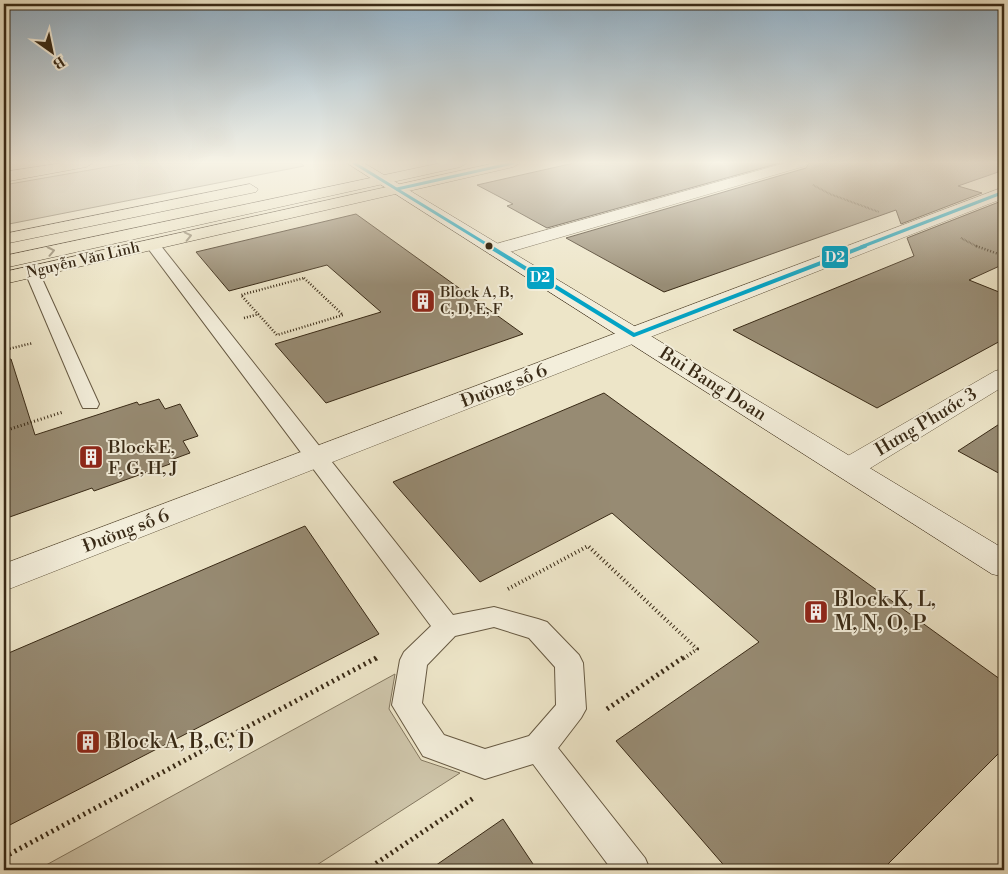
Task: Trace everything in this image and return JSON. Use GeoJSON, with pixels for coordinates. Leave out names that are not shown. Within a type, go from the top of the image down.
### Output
{"type":"FeatureCollection","features":[{"type":"Feature","properties":{"kind":"main road","name":"Nguyễn Văn Linh"},"geometry":{"type":"LineString","coordinates":[[4,239],[177,204]]}},
{"type":"Feature","properties":{"kind":"main road","name":"Nguyễn Văn Linh"},"geometry":{"type":"LineString","coordinates":[[4,273],[279,204]]}},
{"type":"Feature","properties":{"kind":"main road","name":"Nguyễn Văn Linh"},"geometry":{"type":"LineString","coordinates":[[4,273],[32,272],[152,244],[292,204]]}},
{"type":"Feature","properties":{"kind":"street","name":"Bui Bang Doan"},"geometry":{"type":"LineString","coordinates":[[426,204],[496,250],[1004,565]]}},
{"type":"Feature","properties":{"kind":"street"},"geometry":{"type":"LineString","coordinates":[[496,250],[656,204]]}},
{"type":"Feature","properties":{"kind":"street","name":"Đường số 6"},"geometry":{"type":"LineString","coordinates":[[4,578],[973,204]]}},
{"type":"Feature","properties":{"kind":"street","name":"Hưng Phước 3"},"geometry":{"type":"LineString","coordinates":[[849,468],[1004,376]]}},
{"type":"Feature","properties":{"kind":"lane"},"geometry":{"type":"LineString","coordinates":[[152,244],[447,628]]}},
{"type":"Feature","properties":{"kind":"lane"},"geometry":{"type":"LineString","coordinates":[[32,272],[90,404]]}},
{"type":"Feature","properties":{"kind":"lane"},"geometry":{"type":"LineString","coordinates":[[494,616],[538,630],[568,663],[571,709],[540,748],[485,764],[434,746],[407,705],[414,660],[447,628],[494,616]]}},
{"type":"Feature","properties":{"kind":"lane"},"geometry":{"type":"LineString","coordinates":[[540,748],[633,870]]}},
{"type":"Feature","properties":{"kind":"path"},"geometry":{"type":"LineString","coordinates":[[854,204],[918,225]]}},
{"type":"Feature","properties":{"kind":"path"},"geometry":{"type":"LineString","coordinates":[[304,278],[343,315],[277,335],[259,314],[241,295],[304,278]]}},
{"type":"Feature","properties":{"kind":"path"},"geometry":{"type":"LineString","coordinates":[[216,326],[259,314]]}},
{"type":"Feature","properties":{"kind":"path"},"geometry":{"type":"LineString","coordinates":[[4,430],[90,404]]}},
{"type":"Feature","properties":{"kind":"shaded area"},"geometry":{"type":"Polygon","coordinates":[[[4,204],[112,204],[4,225],[4,204]]]}},
{"type":"Feature","properties":{"kind":"shaded area"},"geometry":{"type":"Polygon","coordinates":[[[395,674],[389,709],[421,760],[460,773],[309,870],[37,870],[395,674]]]}},
{"type":"Feature","properties":{"kind":"building"},"geometry":{"type":"Polygon","coordinates":[[[513,204],[634,204],[547,228],[507,206],[513,204]]]}},
{"type":"Feature","properties":{"kind":"building"},"geometry":{"type":"Polygon","coordinates":[[[683,204],[954,204],[901,224],[896,210],[664,292],[566,238],[683,204]]]}},
{"type":"Feature","properties":{"kind":"building"},"geometry":{"type":"Polygon","coordinates":[[[994,204],[1004,204],[1004,264],[969,280],[1004,294],[1004,339],[877,408],[733,330],[914,256],[907,238],[994,204]]]}},
{"type":"Feature","properties":{"kind":"building","name":"Block A, B, C, D, E, F"},"geometry":{"type":"Polygon","coordinates":[[[356,214],[523,334],[326,403],[275,344],[381,312],[327,265],[229,291],[196,252],[356,214]]]}},
{"type":"Feature","properties":{"kind":"building","name":"Block E, F, G, H, J"},"geometry":{"type":"Polygon","coordinates":[[[11,359],[35,435],[137,402],[139,405],[159,399],[165,409],[180,404],[198,436],[183,441],[190,453],[168,461],[170,464],[94,491],[92,488],[4,519],[4,360],[11,359]]]}},
{"type":"Feature","properties":{"kind":"building","name":"Block K, L, M, N, O, P"},"geometry":{"type":"Polygon","coordinates":[[[604,393],[1004,682],[1004,748],[882,870],[728,870],[616,741],[759,642],[612,513],[480,582],[393,482],[604,393]]]}},
{"type":"Feature","properties":{"kind":"building"},"geometry":{"type":"Polygon","coordinates":[[[1004,421],[1004,476],[958,451],[1004,421]]]}},
{"type":"Feature","properties":{"kind":"building","name":"Block A, B, C, D"},"geometry":{"type":"Polygon","coordinates":[[[305,526],[379,634],[4,828],[4,655],[305,526]]]}},
{"type":"Feature","properties":{"kind":"building"},"geometry":{"type":"Polygon","coordinates":[[[503,819],[537,870],[429,870],[503,819]]]}},
{"type":"Feature","properties":{"kind":"transit line","name":"D2"},"geometry":{"type":"LineString","coordinates":[[420,204],[634,335],[974,204]]}},
{"type":"Feature","properties":{"kind":"place","name":"Block A, B, C, D, E, F"},"geometry":{"type":"Point","coordinates":[423,301]}},
{"type":"Feature","properties":{"kind":"place","name":"Block E, F, G, H, J"},"geometry":{"type":"Point","coordinates":[91,457]}},
{"type":"Feature","properties":{"kind":"place","name":"Block K, L, M, N, O, P"},"geometry":{"type":"Point","coordinates":[816,612]}},
{"type":"Feature","properties":{"kind":"place","name":"Block A, B, C, D"},"geometry":{"type":"Point","coordinates":[88,742]}}]}
